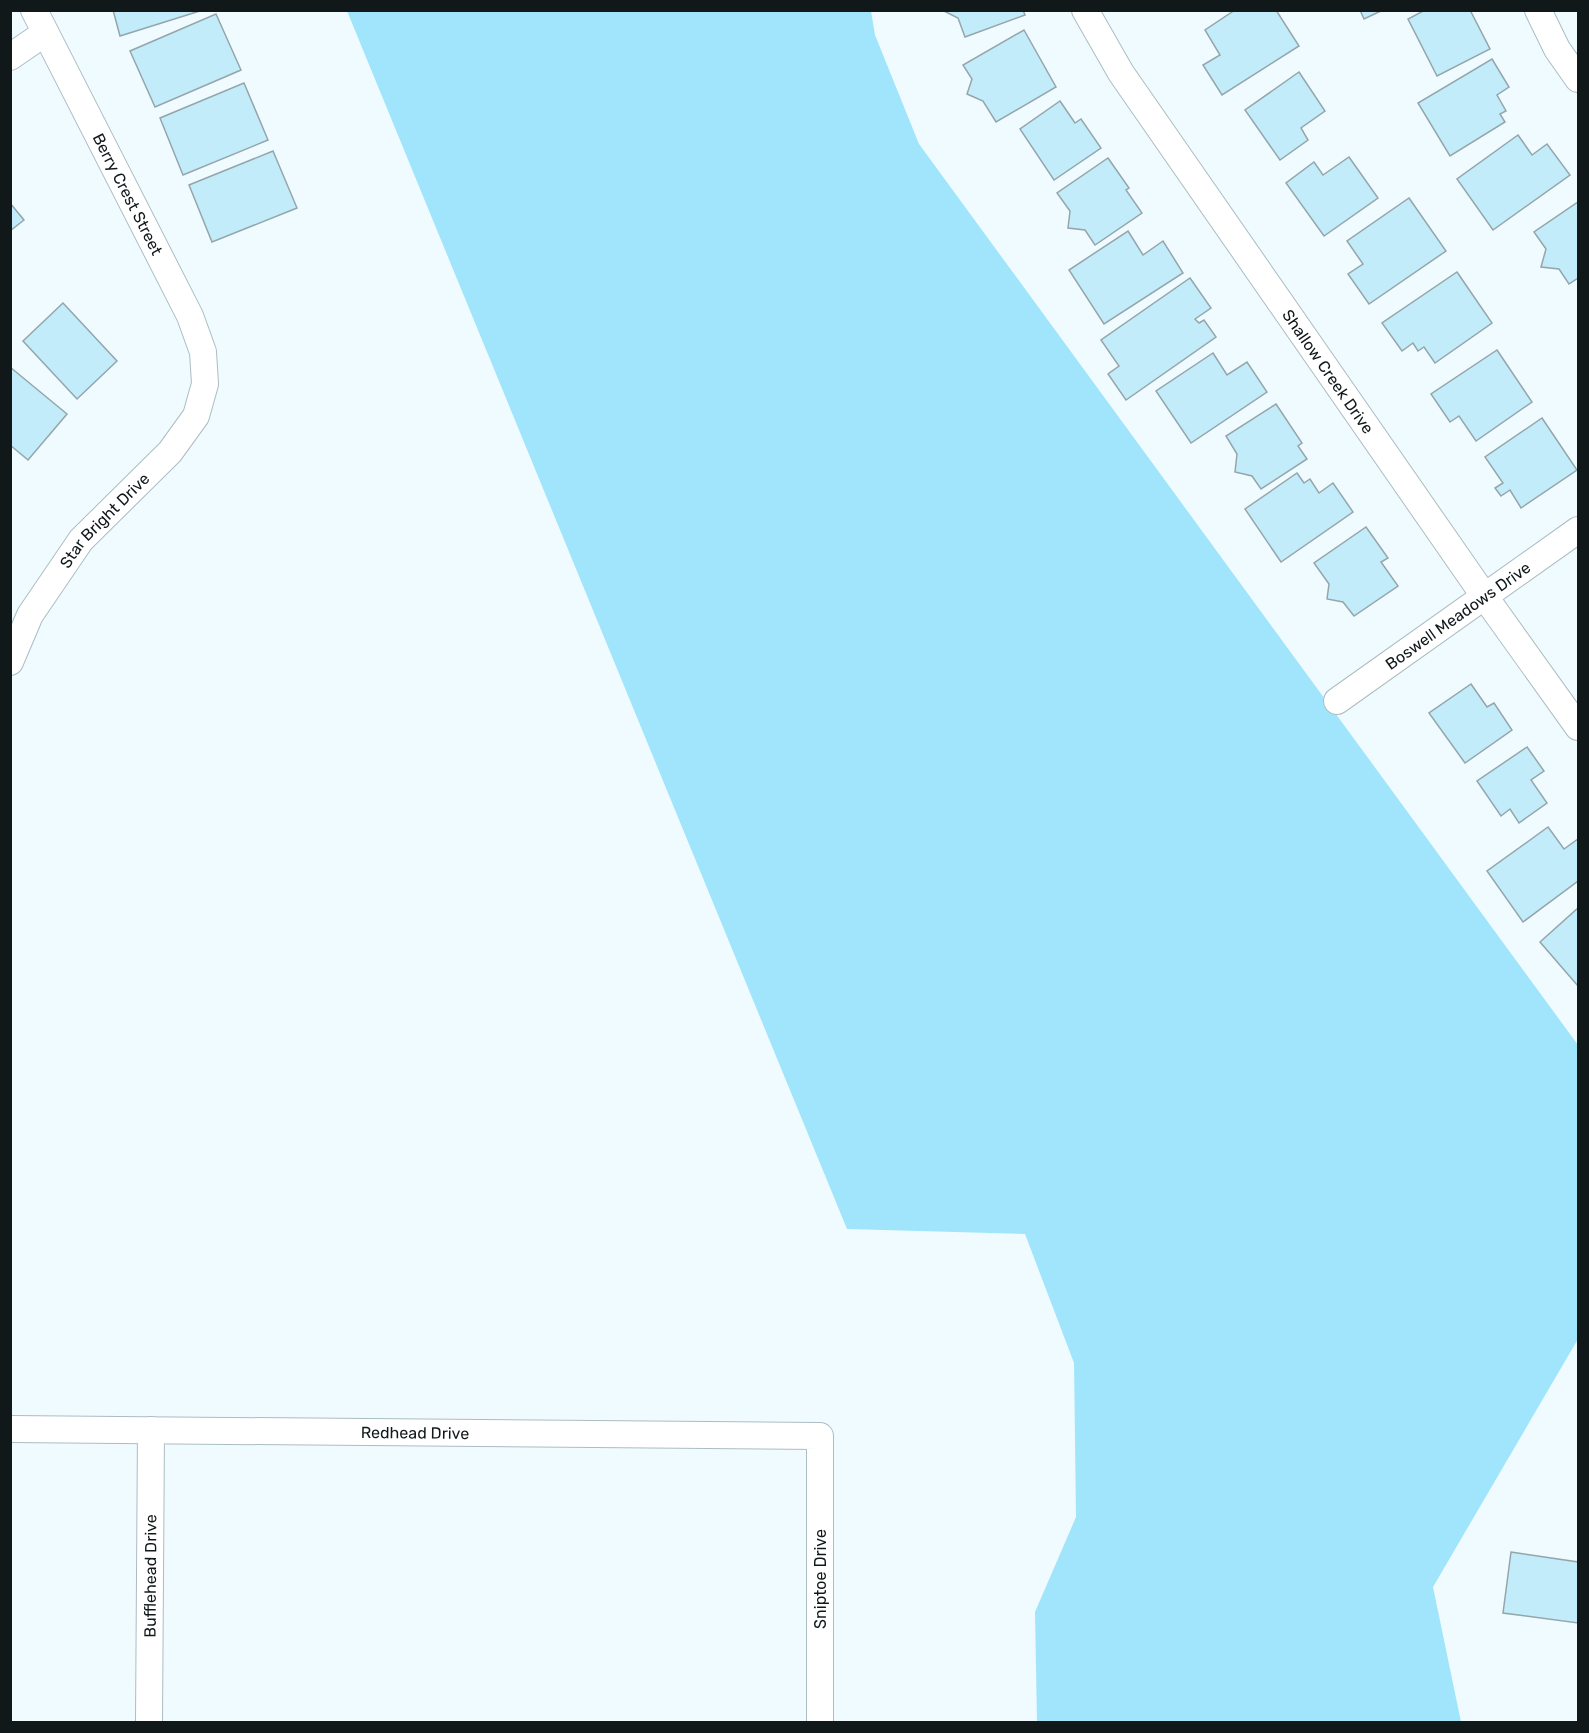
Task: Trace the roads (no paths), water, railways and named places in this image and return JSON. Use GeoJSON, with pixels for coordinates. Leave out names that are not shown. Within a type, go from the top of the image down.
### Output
{"type":"FeatureCollection","features":[{"type":"Feature","properties":{"kind":"street","name":"Berry Crest Street"},"geometry":{"type":"LineString","coordinates":[[34,10],[190,316],[203,352],[205,384]]}},
{"type":"Feature","properties":{"kind":"street","name":"Shallow Creek Drive"},"geometry":{"type":"LineString","coordinates":[[1085,10],[1121,73],[1578,727]]}},
{"type":"Feature","properties":{"kind":"street"},"geometry":{"type":"LineString","coordinates":[[1538,10],[1557,49],[1578,79]]}},
{"type":"Feature","properties":{"kind":"street"},"geometry":{"type":"LineString","coordinates":[[10,57],[45,33]]}},
{"type":"Feature","properties":{"kind":"street","name":"Star Bright Drive"},"geometry":{"type":"LineString","coordinates":[[10,662],[30,615],[81,540],[170,452],[196,416],[205,384]]}},
{"type":"Feature","properties":{"kind":"street","name":"Boswell Meadows Drive"},"geometry":{"type":"LineString","coordinates":[[1337,701],[1578,530]]}},
{"type":"Feature","properties":{"kind":"street","name":"Redhead Drive"},"geometry":{"type":"LineString","coordinates":[[10,1429],[820,1436]]}},
{"type":"Feature","properties":{"kind":"street","name":"Bufflehead Drive"},"geometry":{"type":"LineString","coordinates":[[149,1722],[151,1430]]}},
{"type":"Feature","properties":{"kind":"street","name":"Sniptoe Drive"},"geometry":{"type":"LineString","coordinates":[[820,1436],[820,1722]]}}]}
